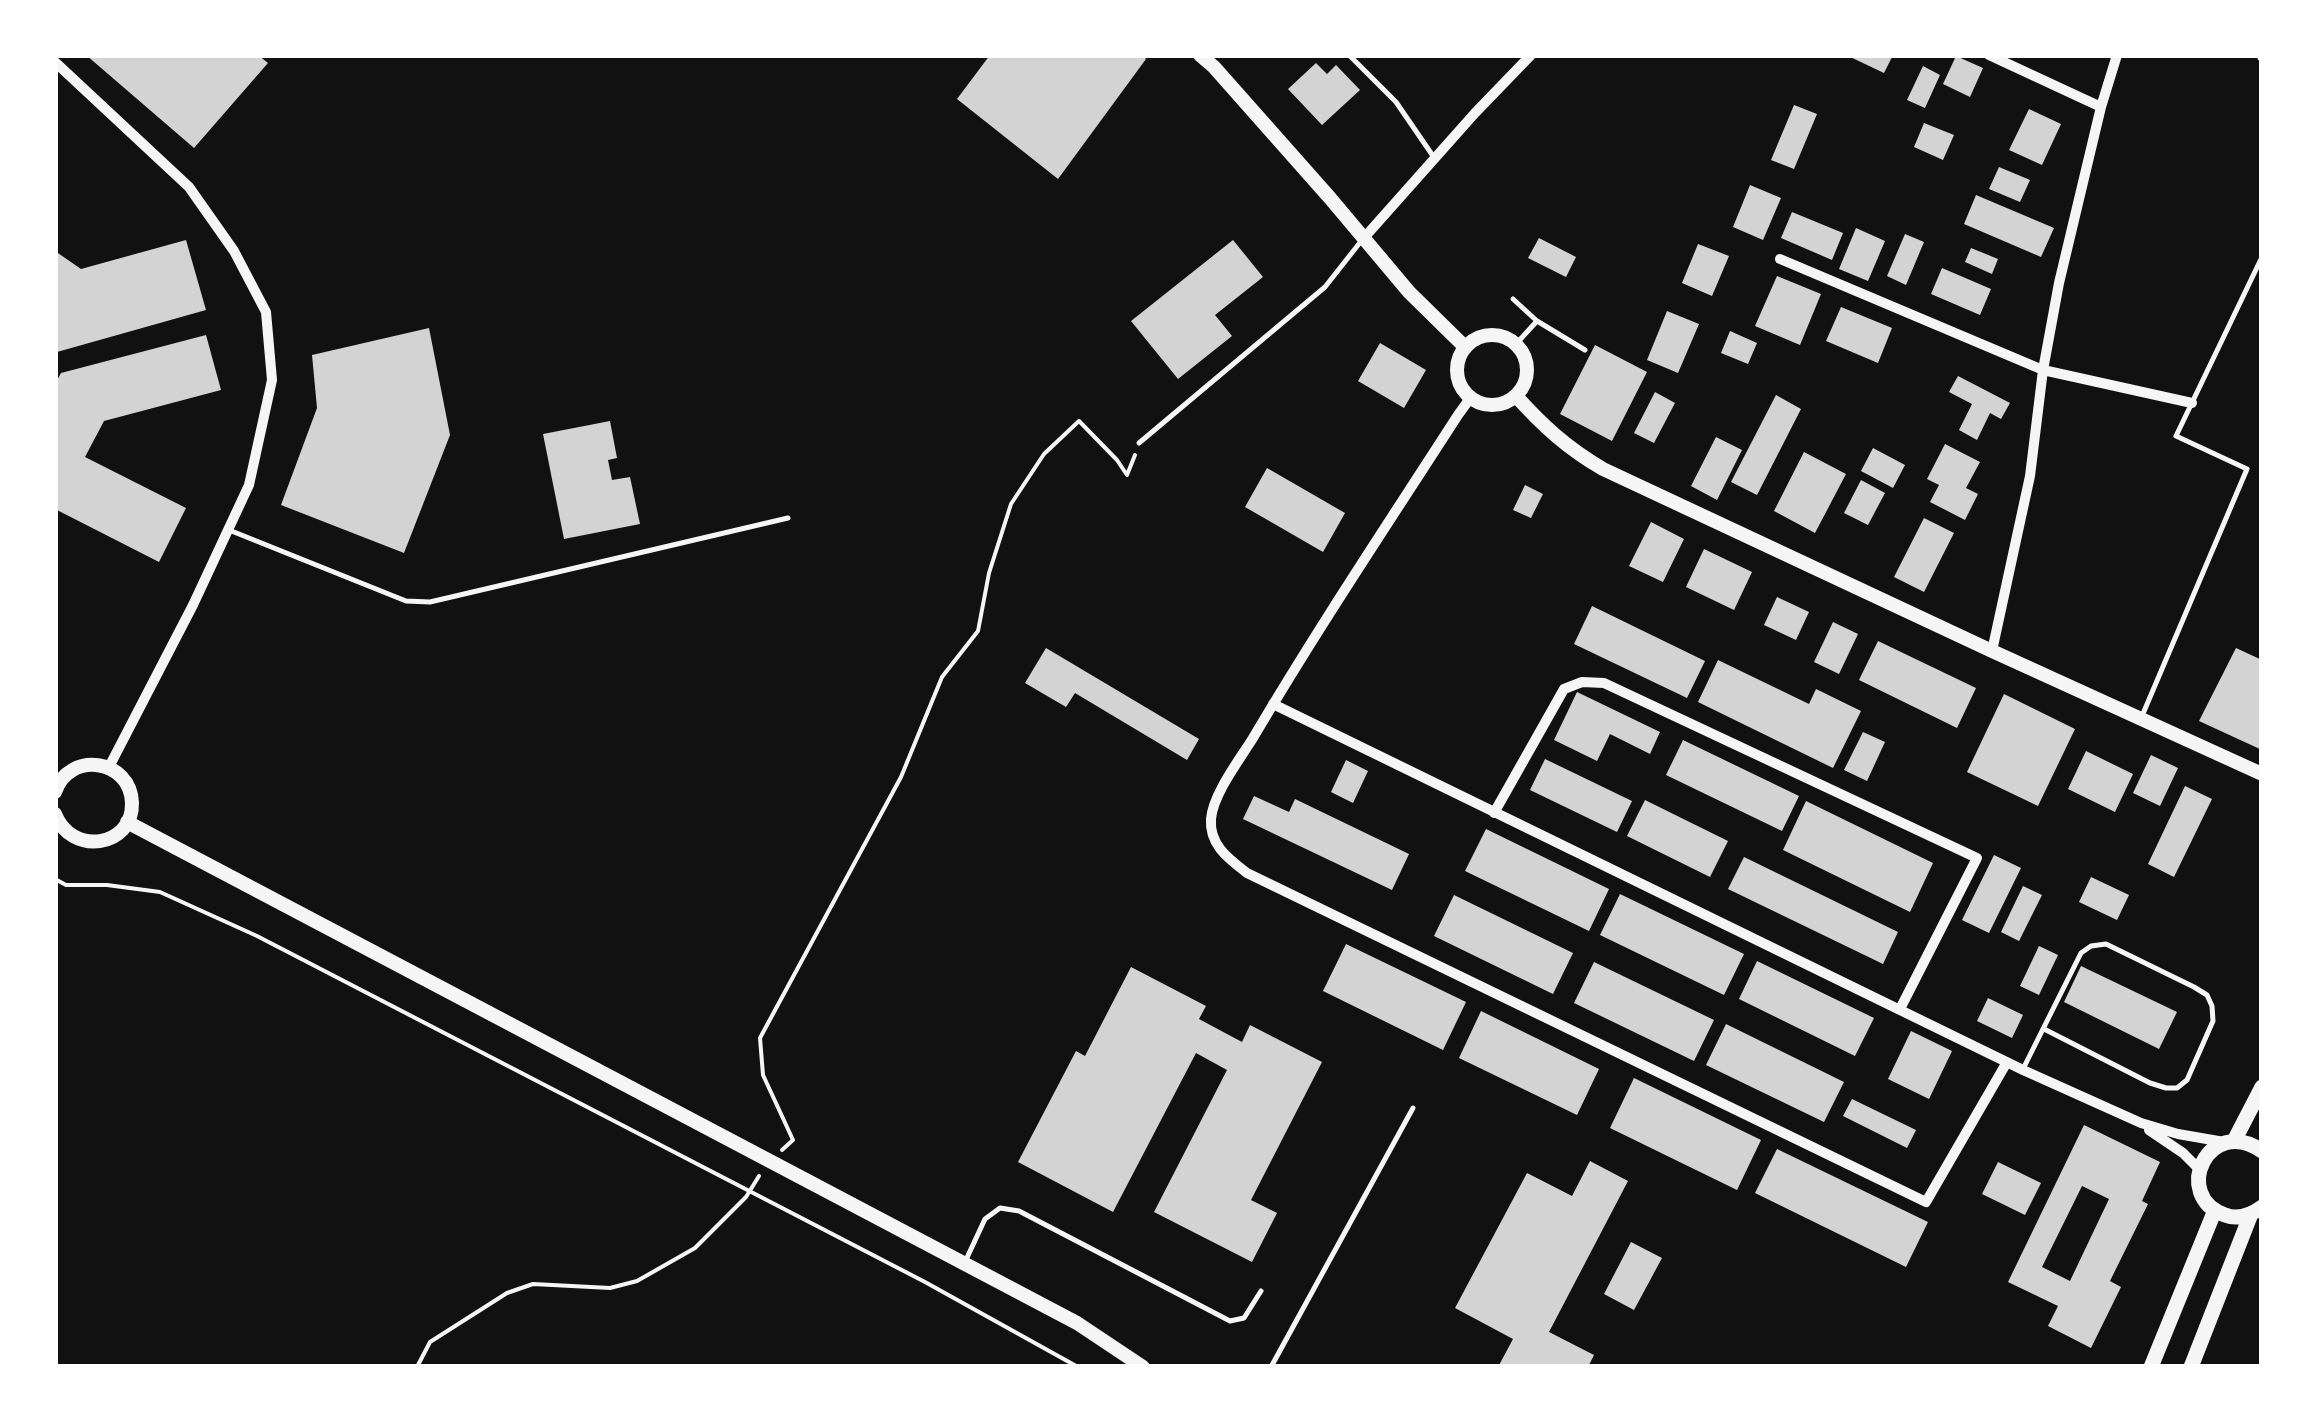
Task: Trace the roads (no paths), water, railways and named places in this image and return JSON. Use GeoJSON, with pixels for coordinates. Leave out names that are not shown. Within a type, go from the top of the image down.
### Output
{"type":"FeatureCollection","features":[{"type":"Feature","properties":{"kind":"main road"},"geometry":{"type":"LineString","coordinates":[[2230,1142],[2262,1087]]}},
{"type":"Feature","properties":{"kind":"main road"},"geometry":{"type":"LineString","coordinates":[[2256,1211],[2232,1217],[2215,1210],[2200,1192],[2199,1170],[2213,1148],[2230,1142],[2253,1145],[2262,1151]]}},
{"type":"Feature","properties":{"kind":"main road"},"geometry":{"type":"LineString","coordinates":[[2151,1367],[2215,1210]]}},
{"type":"Feature","properties":{"kind":"main road"},"geometry":{"type":"LineString","coordinates":[[2191,1367],[2256,1211]]}},
{"type":"Feature","properties":{"kind":"street"},"geometry":{"type":"LineString","coordinates":[[1200,55],[1318,183],[1409,292],[1466,347]]}},
{"type":"Feature","properties":{"kind":"street"},"geometry":{"type":"LineString","coordinates":[[1363,239],[1531,55]]}},
{"type":"Feature","properties":{"kind":"street"},"geometry":{"type":"LineString","coordinates":[[1990,55],[2101,106]]}},
{"type":"Feature","properties":{"kind":"street"},"geometry":{"type":"LineString","coordinates":[[1992,651],[2030,476],[2059,283],[2117,55]]}},
{"type":"Feature","properties":{"kind":"street"},"geometry":{"type":"LineString","coordinates":[[55,62],[189,187],[234,251],[266,312],[272,380],[248,485],[193,605],[109,768]]}},
{"type":"Feature","properties":{"kind":"street"},"geometry":{"type":"LineString","coordinates":[[1780,259],[2043,370],[2192,402]]}},
{"type":"Feature","properties":{"kind":"street"},"geometry":{"type":"LineString","coordinates":[[1484,335],[1506,338],[1516,344],[1524,353],[1527,376],[1516,396],[1498,404],[1471,398],[1458,373],[1466,347],[1484,335]]}},
{"type":"Feature","properties":{"kind":"street"},"geometry":{"type":"LineString","coordinates":[[1516,396],[1574,452],[1603,468],[2262,774]]}},
{"type":"Feature","properties":{"kind":"street"},"geometry":{"type":"LineString","coordinates":[[1471,398],[1273,704],[1217,798],[1211,818],[1213,836],[1224,855],[1247,872],[1926,1202],[2007,1062]]}},
{"type":"Feature","properties":{"kind":"street"},"geometry":{"type":"LineString","coordinates":[[1494,813],[1564,689],[1582,682],[1604,683],[1978,858],[1900,1008]]}},
{"type":"Feature","properties":{"kind":"street"},"geometry":{"type":"LineString","coordinates":[[1273,704],[2023,1070],[2140,1123],[2230,1142]]}},
{"type":"Feature","properties":{"kind":"street"},"geometry":{"type":"LineString","coordinates":[[55,814],[68,834],[94,842],[119,832],[131,812],[130,790],[118,773],[98,764],[74,768],[56,786]]}},
{"type":"Feature","properties":{"kind":"street"},"geometry":{"type":"LineString","coordinates":[[127,822],[1077,1324],[1143,1367]]}},
{"type":"Feature","properties":{"kind":"street"},"geometry":{"type":"LineString","coordinates":[[2140,1123],[2183,1153],[2199,1170]]}},
{"type":"Feature","properties":{"kind":"lane"},"geometry":{"type":"LineString","coordinates":[[1349,55],[1396,102],[1435,159]]}},
{"type":"Feature","properties":{"kind":"lane"},"geometry":{"type":"LineString","coordinates":[[1139,443],[1325,286],[1363,239]]}},
{"type":"Feature","properties":{"kind":"lane"},"geometry":{"type":"LineString","coordinates":[[2141,719],[2247,469],[2176,436],[2262,257]]}},
{"type":"Feature","properties":{"kind":"lane"},"geometry":{"type":"LineString","coordinates":[[1512,299],[1536,321],[1586,350]]}},
{"type":"Feature","properties":{"kind":"lane"},"geometry":{"type":"LineString","coordinates":[[1516,344],[1536,321]]}},
{"type":"Feature","properties":{"kind":"lane"},"geometry":{"type":"LineString","coordinates":[[228,530],[406,601],[430,602],[788,518]]}},
{"type":"Feature","properties":{"kind":"lane"},"geometry":{"type":"LineString","coordinates":[[2023,1070],[2081,953],[2090,946],[2106,944],[2194,986],[2206,995],[2214,1021],[2187,1080],[2177,1088],[2150,1084],[2044,1028]]}},
{"type":"Feature","properties":{"kind":"lane"},"geometry":{"type":"LineString","coordinates":[[1271,1367],[1413,1108]]}},
{"type":"Feature","properties":{"kind":"lane"},"geometry":{"type":"LineString","coordinates":[[964,1264],[985,1219],[1000,1208],[1019,1212],[1230,1321],[1244,1318],[1260,1291]]}}]}
